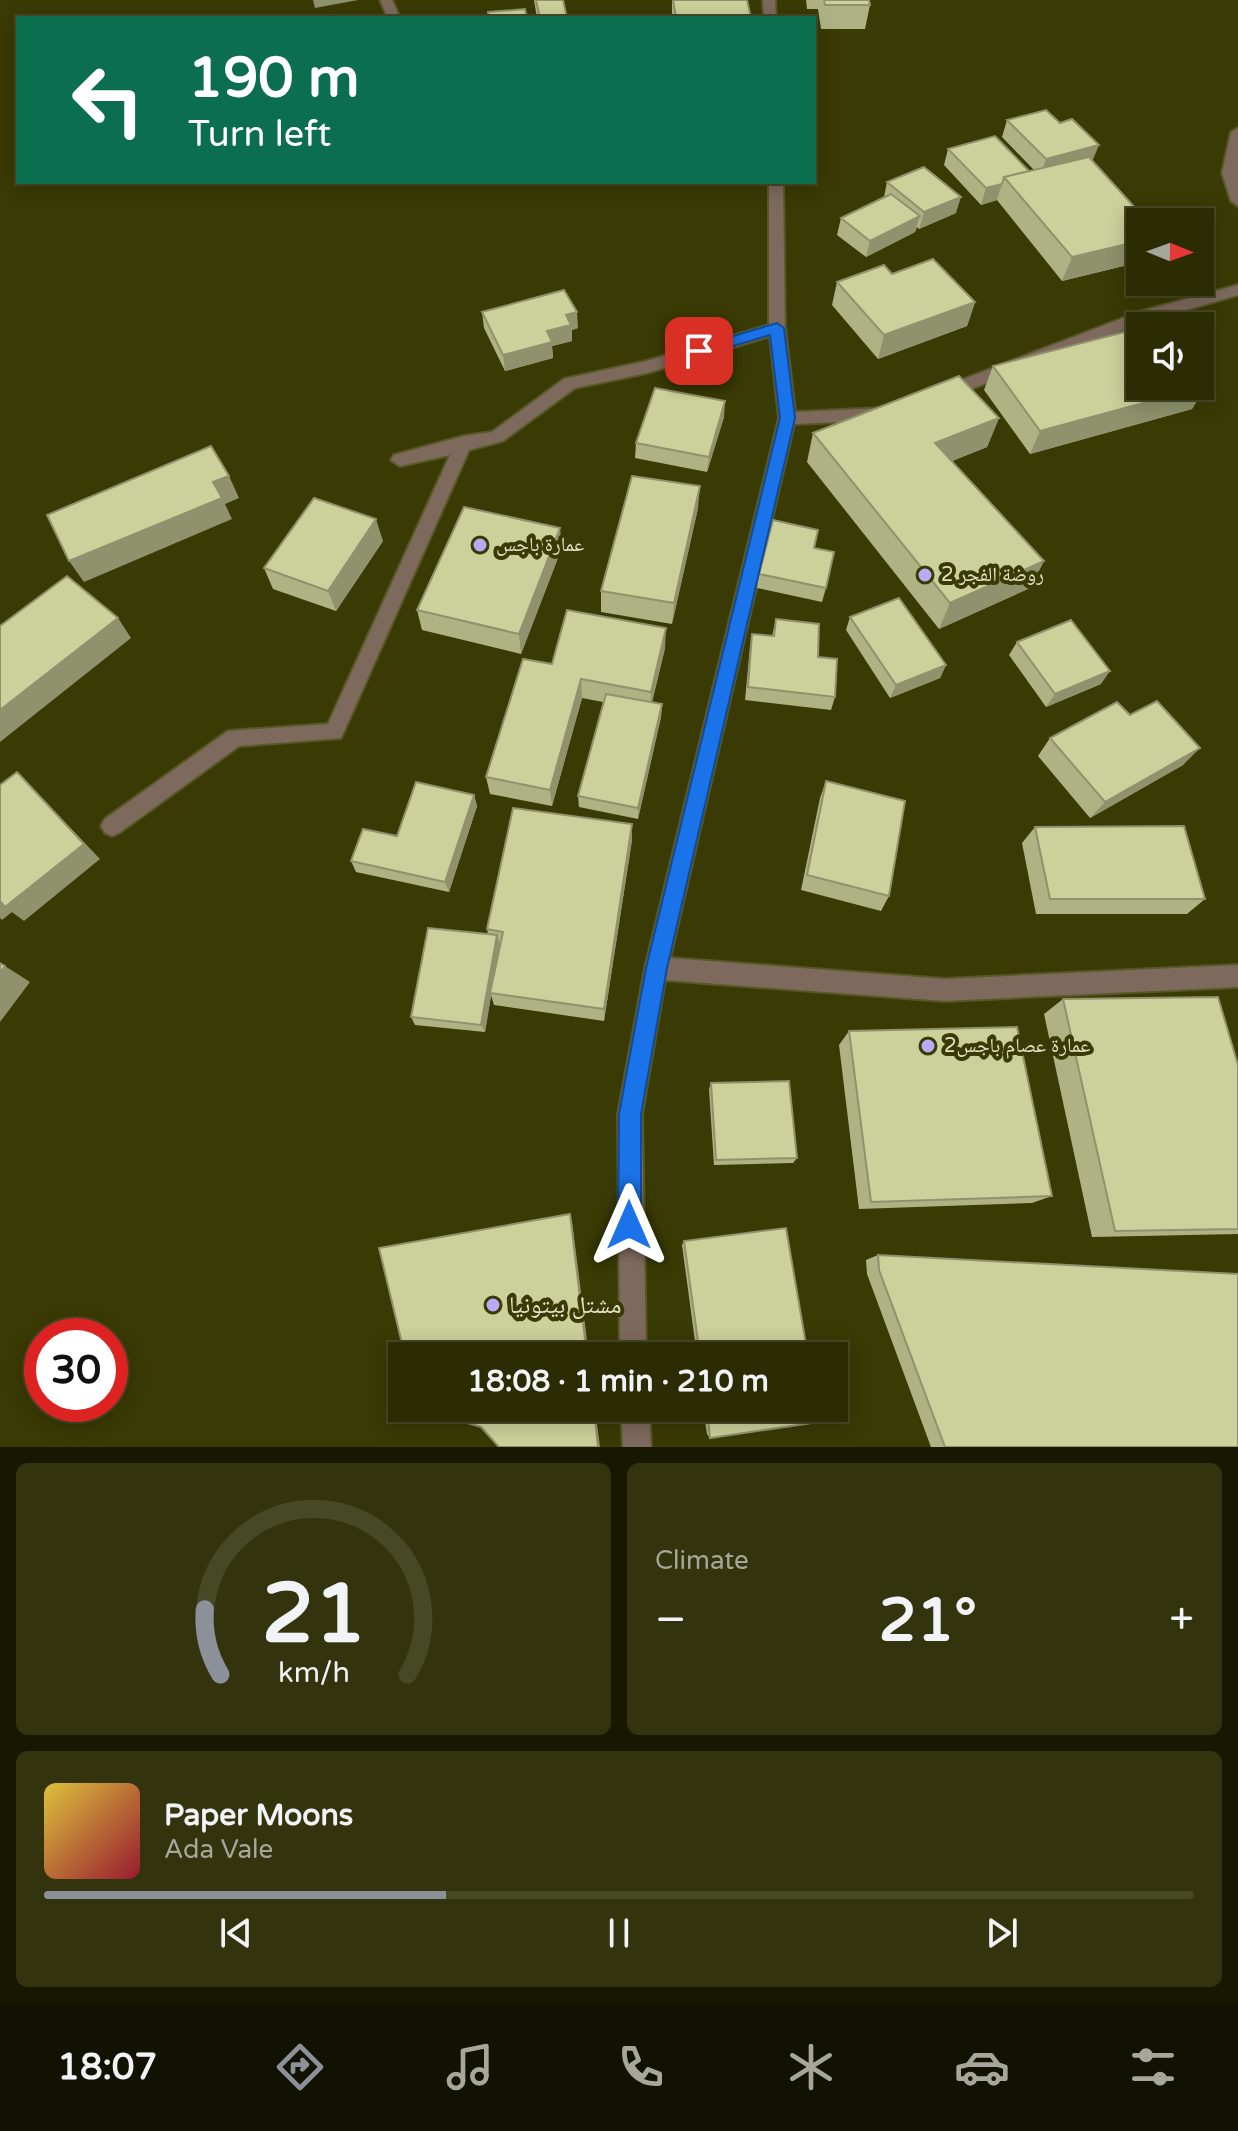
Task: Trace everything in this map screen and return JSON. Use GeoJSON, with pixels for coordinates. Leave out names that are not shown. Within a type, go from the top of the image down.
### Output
{"type":"FeatureCollection","features":[{"type":"Feature","properties":{"kind":"street"},"geometry":{"type":"LineString","coordinates":[[1238,132],[1229,173],[1238,201]]}},
{"type":"Feature","properties":{"kind":"street"},"geometry":{"type":"LineString","coordinates":[[633,1342],[630,1114],[656,968],[787,418],[777,328],[776,184]]}},
{"type":"Feature","properties":{"kind":"street"},"geometry":{"type":"LineString","coordinates":[[931,397],[1145,316],[1238,290]]}},
{"type":"Feature","properties":{"kind":"street"},"geometry":{"type":"LineString","coordinates":[[400,460],[464,442],[497,437],[570,383],[647,367],[777,328]]}},
{"type":"Feature","properties":{"kind":"street"},"geometry":{"type":"LineString","coordinates":[[787,418],[888,414],[902,408]]}},
{"type":"Feature","properties":{"kind":"street"},"geometry":{"type":"LineString","coordinates":[[112,826],[235,737],[334,732],[464,442]]}},
{"type":"Feature","properties":{"kind":"street"},"geometry":{"type":"LineString","coordinates":[[656,968],[945,990],[1238,976]]}},
{"type":"Feature","properties":{"kind":"street"},"geometry":{"type":"LineString","coordinates":[[636,1422],[637,1447]]}},
{"type":"Feature","properties":{"kind":"building"},"geometry":{"type":"Polygon","coordinates":[[[536,0],[563,0],[567,16],[540,16],[536,0]]]}},
{"type":"Feature","properties":{"kind":"building"},"geometry":{"type":"Polygon","coordinates":[[[673,0],[747,0],[751,16],[676,16],[673,0]]]}},
{"type":"Feature","properties":{"kind":"building"},"geometry":{"type":"Polygon","coordinates":[[[824,0],[869,0],[870,5],[825,5],[824,0]]]}},
{"type":"Feature","properties":{"kind":"building"},"geometry":{"type":"Polygon","coordinates":[[[525,9],[527,16],[489,16],[488,12],[525,9]]]}},
{"type":"Feature","properties":{"kind":"building"},"geometry":{"type":"Polygon","coordinates":[[[1046,110],[1060,123],[1072,119],[1099,145],[1046,159],[1007,120],[1046,110]]]}},
{"type":"Feature","properties":{"kind":"building"},"geometry":{"type":"Polygon","coordinates":[[[995,136],[1029,171],[1004,177],[1002,184],[986,188],[948,149],[995,136]]]}},
{"type":"Feature","properties":{"kind":"building"},"geometry":{"type":"Polygon","coordinates":[[[1089,157],[1135,208],[1126,208],[1126,244],[1072,257],[1004,177],[1089,157]]]}},
{"type":"Feature","properties":{"kind":"building"},"geometry":{"type":"Polygon","coordinates":[[[924,167],[961,197],[924,212],[887,182],[924,167]]]}},
{"type":"Feature","properties":{"kind":"building"},"geometry":{"type":"Polygon","coordinates":[[[891,194],[920,216],[870,241],[841,218],[891,194]]]}},
{"type":"Feature","properties":{"kind":"building"},"geometry":{"type":"Polygon","coordinates":[[[933,259],[975,302],[884,335],[837,282],[884,265],[892,274],[933,259]]]}},
{"type":"Feature","properties":{"kind":"building"},"geometry":{"type":"Polygon","coordinates":[[[564,290],[577,312],[566,315],[571,325],[547,331],[552,342],[503,355],[482,312],[564,290]]]}},
{"type":"Feature","properties":{"kind":"building"},"geometry":{"type":"Polygon","coordinates":[[[1126,332],[1126,400],[1154,400],[1040,431],[993,366],[1126,332]]]}},
{"type":"Feature","properties":{"kind":"building"},"geometry":{"type":"Polygon","coordinates":[[[959,376],[999,418],[935,443],[1044,561],[950,603],[813,433],[959,376]]]}},
{"type":"Feature","properties":{"kind":"building"},"geometry":{"type":"Polygon","coordinates":[[[655,388],[725,401],[709,457],[636,443],[655,388]]]}},
{"type":"Feature","properties":{"kind":"building"},"geometry":{"type":"Polygon","coordinates":[[[211,446],[229,476],[213,482],[222,498],[69,561],[47,515],[211,446]]]}},
{"type":"Feature","properties":{"kind":"building"},"geometry":{"type":"Polygon","coordinates":[[[632,476],[700,486],[674,603],[601,591],[632,476]]]}},
{"type":"Feature","properties":{"kind":"building"},"geometry":{"type":"Polygon","coordinates":[[[314,498],[376,519],[328,591],[264,568],[314,498]]]}},
{"type":"Feature","properties":{"kind":"building"},"geometry":{"type":"Polygon","coordinates":[[[464,507],[560,528],[519,634],[417,610],[464,507]]]}},
{"type":"Feature","properties":{"kind":"building"},"geometry":{"type":"Polygon","coordinates":[[[773,520],[818,530],[814,548],[834,552],[826,588],[759,574],[773,520]]]}},
{"type":"Feature","properties":{"kind":"building"},"geometry":{"type":"Polygon","coordinates":[[[67,576],[118,618],[0,710],[0,626],[67,576]]]}},
{"type":"Feature","properties":{"kind":"building"},"geometry":{"type":"Polygon","coordinates":[[[899,598],[946,665],[896,685],[850,617],[899,598]]]}},
{"type":"Feature","properties":{"kind":"building"},"geometry":{"type":"Polygon","coordinates":[[[567,610],[666,628],[651,692],[581,679],[550,790],[486,777],[523,659],[552,664],[567,610]]]}},
{"type":"Feature","properties":{"kind":"building"},"geometry":{"type":"Polygon","coordinates":[[[776,619],[819,624],[818,657],[837,659],[835,697],[748,687],[752,634],[774,636],[776,619]]]}},
{"type":"Feature","properties":{"kind":"building"},"geometry":{"type":"Polygon","coordinates":[[[1071,620],[1110,671],[1055,694],[1017,642],[1071,620]]]}},
{"type":"Feature","properties":{"kind":"building"},"geometry":{"type":"Polygon","coordinates":[[[606,694],[662,704],[638,808],[578,796],[606,694]]]}},
{"type":"Feature","properties":{"kind":"building"},"geometry":{"type":"Polygon","coordinates":[[[1157,701],[1200,748],[1105,802],[1050,738],[1117,702],[1130,715],[1157,701]]]}},
{"type":"Feature","properties":{"kind":"building"},"geometry":{"type":"Polygon","coordinates":[[[17,772],[84,844],[5,907],[0,901],[0,785],[17,772]]]}},
{"type":"Feature","properties":{"kind":"building"},"geometry":{"type":"Polygon","coordinates":[[[826,781],[905,801],[889,896],[807,875],[826,781]]]}},
{"type":"Feature","properties":{"kind":"building"},"geometry":{"type":"Polygon","coordinates":[[[416,782],[474,795],[445,882],[351,861],[363,829],[397,836],[416,782]]]}},
{"type":"Feature","properties":{"kind":"building"},"geometry":{"type":"Polygon","coordinates":[[[513,808],[632,824],[604,1009],[490,993],[503,932],[487,929],[513,808]]]}},
{"type":"Feature","properties":{"kind":"building"},"geometry":{"type":"Polygon","coordinates":[[[1184,826],[1205,899],[1050,899],[1035,827],[1184,826]]]}},
{"type":"Feature","properties":{"kind":"building"},"geometry":{"type":"Polygon","coordinates":[[[428,928],[497,935],[481,1025],[411,1017],[428,928]]]}},
{"type":"Feature","properties":{"kind":"building"},"geometry":{"type":"Polygon","coordinates":[[[1218,997],[1238,1065],[1238,1229],[1115,1231],[1063,999],[1218,997]]]}},
{"type":"Feature","properties":{"kind":"building"},"geometry":{"type":"Polygon","coordinates":[[[1017,1027],[1052,1196],[871,1202],[849,1031],[1017,1027]]]}},
{"type":"Feature","properties":{"kind":"building"},"geometry":{"type":"Polygon","coordinates":[[[789,1081],[797,1158],[716,1160],[711,1083],[789,1081]]]}},
{"type":"Feature","properties":{"kind":"building","name":"مشتل بيتونيا"},"geometry":{"type":"Polygon","coordinates":[[[570,1214],[585,1342],[402,1342],[379,1248],[570,1214]]]}},
{"type":"Feature","properties":{"kind":"building"},"geometry":{"type":"Polygon","coordinates":[[[786,1228],[806,1342],[698,1342],[684,1241],[786,1228]]]}},
{"type":"Feature","properties":{"kind":"building"},"geometry":{"type":"Polygon","coordinates":[[[878,1255],[1238,1274],[1238,1447],[945,1447],[879,1270],[878,1255]]]}},
{"type":"Feature","properties":{"kind":"building"},"geometry":{"type":"Polygon","coordinates":[[[464,1422],[595,1422],[598,1447],[499,1447],[481,1427],[464,1422]]]}},
{"type":"Feature","properties":{"kind":"building"},"geometry":{"type":"Polygon","coordinates":[[[708,1422],[819,1422],[710,1438],[708,1422]]]}},
{"type":"Feature","properties":{"kind":"place","name":"عمارة باجس"},"geometry":{"type":"Point","coordinates":[480,545]}},
{"type":"Feature","properties":{"kind":"place","name":"روضة الفجر 2"},"geometry":{"type":"Point","coordinates":[925,575]}},
{"type":"Feature","properties":{"kind":"place","name":"عمارة عصام باجس2"},"geometry":{"type":"Point","coordinates":[928,1046]}},
{"type":"Feature","properties":{"kind":"place","name":"مشتل بيتونيا"},"geometry":{"type":"Point","coordinates":[493,1305]}},
{"type":"Feature","properties":{"kind":"route"},"geometry":{"type":"LineString","coordinates":[[629,1225],[630,1114],[656,968],[787,418],[777,328],[699,351]]}}]}
